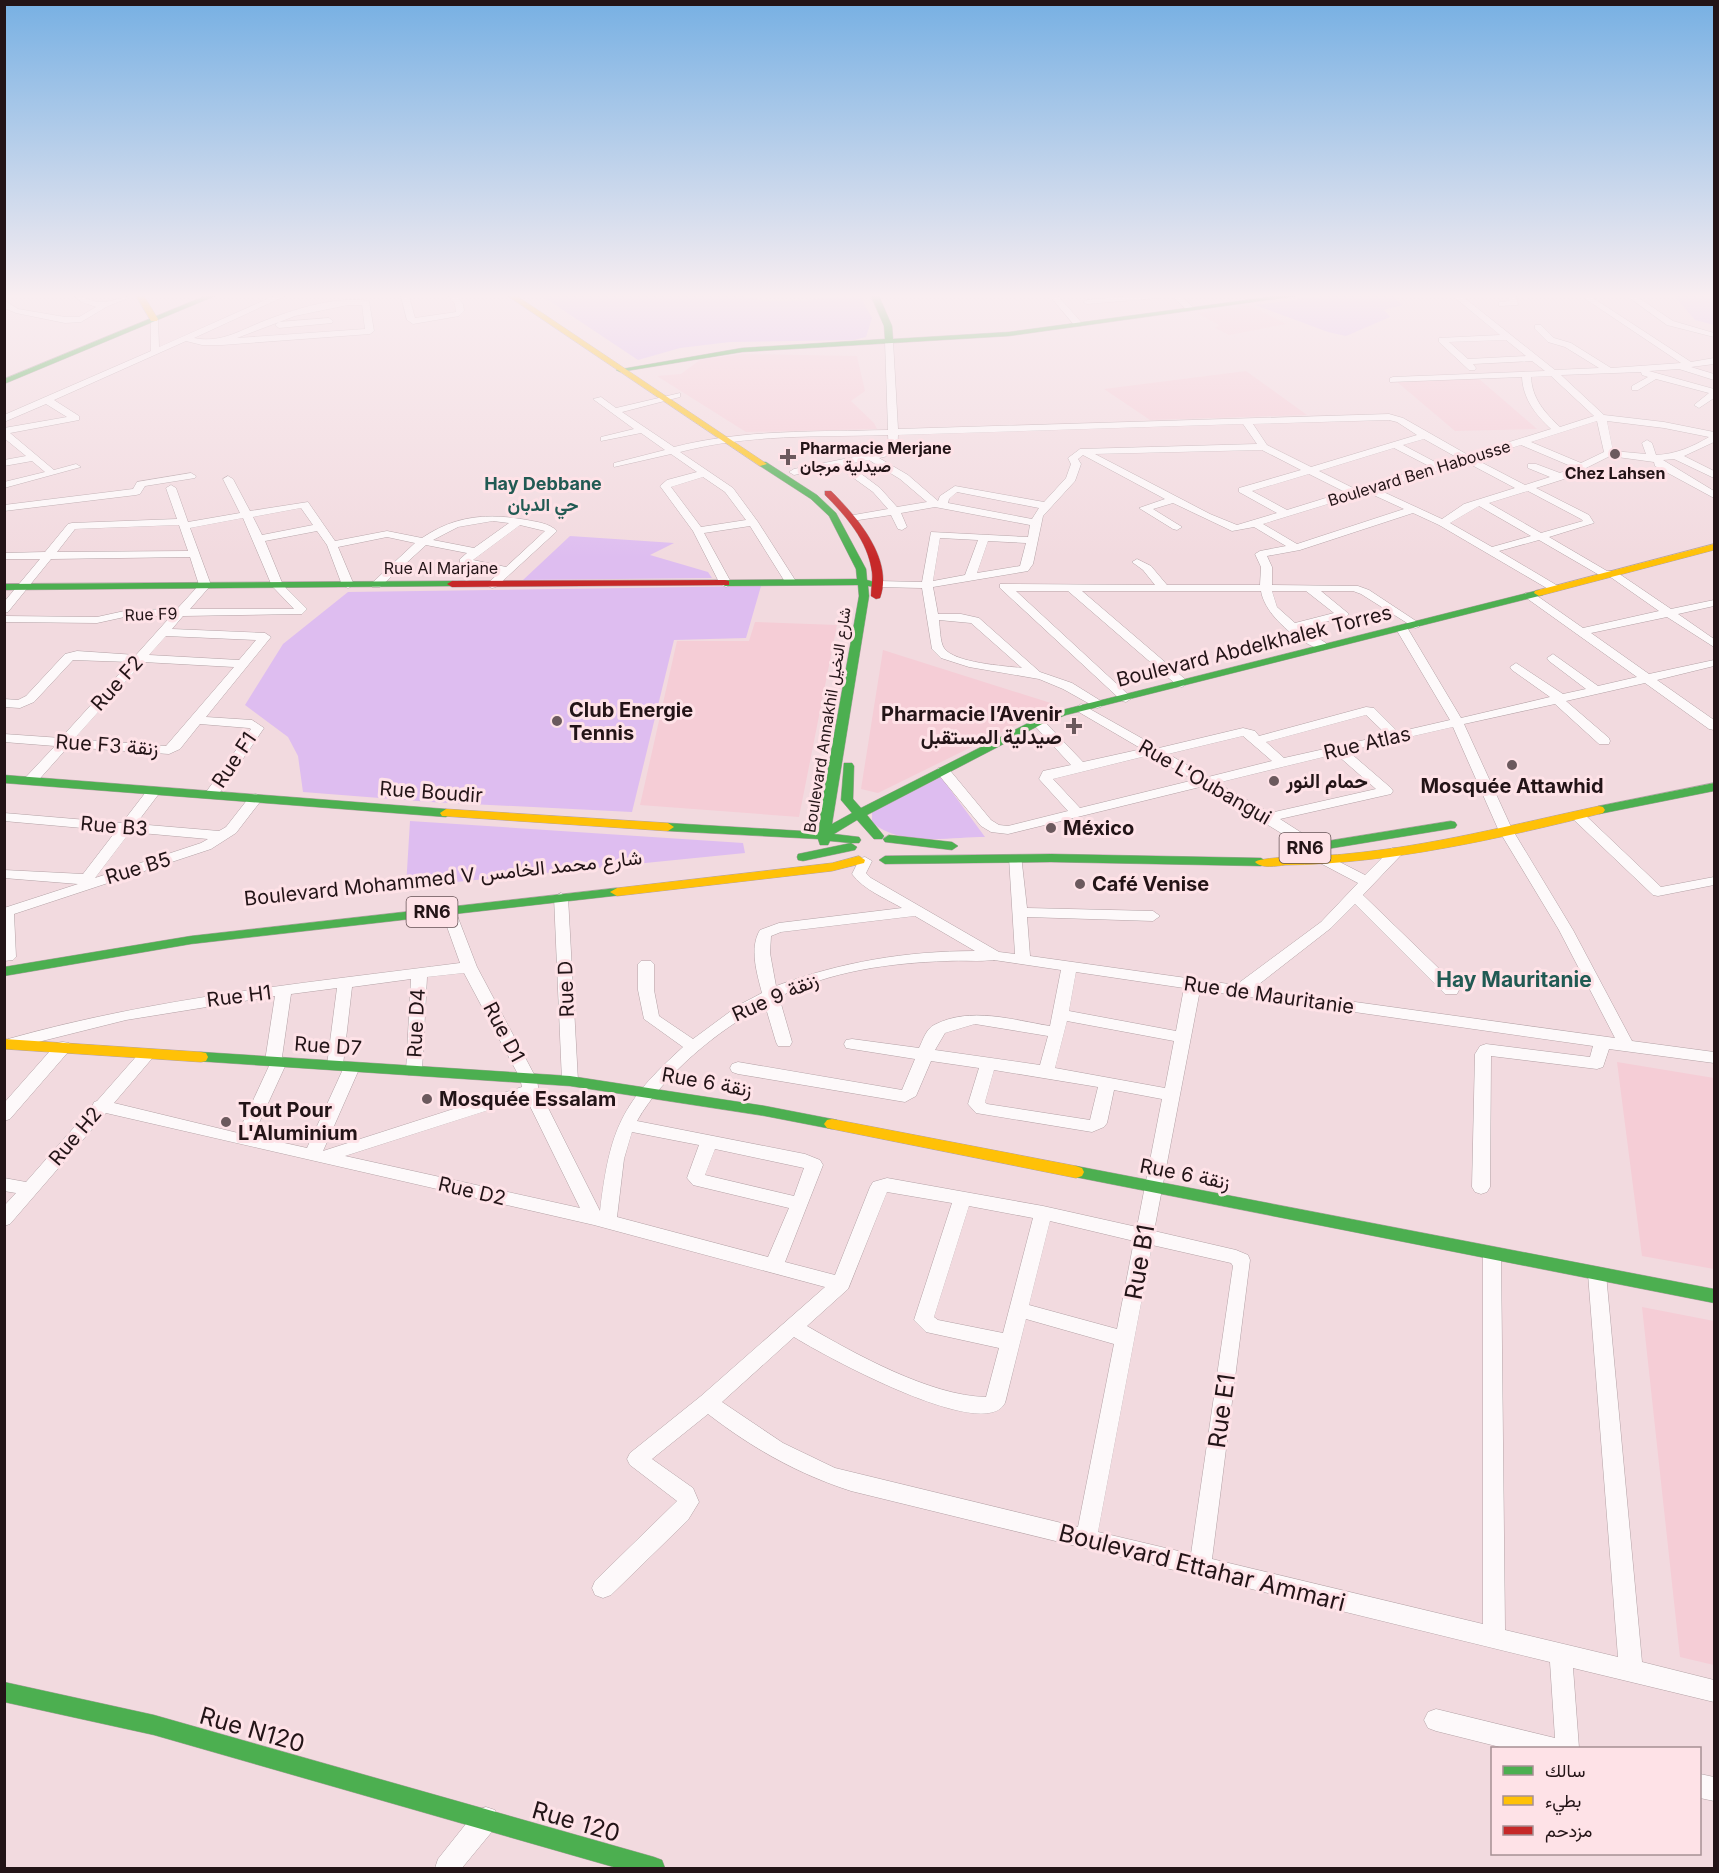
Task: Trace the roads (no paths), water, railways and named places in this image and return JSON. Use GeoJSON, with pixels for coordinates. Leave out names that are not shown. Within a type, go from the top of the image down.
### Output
{"type":"FeatureCollection","features":[{"type":"Feature","properties":{"kind":"main road","name":"Boulevard Annakhil شارع النخيل"},"geometry":{"type":"LineString","coordinates":[[649,383],[740,436],[839,502],[852,518],[877,569],[877,584],[844,790],[845,800],[858,816],[884,838]]}},
{"type":"Feature","properties":{"kind":"main road","name":"Boulevard Annakhil شارع النخيل"},"geometry":{"type":"LineString","coordinates":[[670,397],[724,438],[824,505],[833,515],[861,569],[864,596],[822,847],[815,855]]}},
{"type":"Feature","properties":{"kind":"main road","name":"Boulevard Abdelkhalek Torres"},"geometry":{"type":"LineString","coordinates":[[823,836],[1038,722],[1081,708],[1322,646],[1408,627],[1714,547]]}},
{"type":"Feature","properties":{"kind":"main road","name":"Rue Al Marjane"},"geometry":{"type":"LineString","coordinates":[[4,587],[862,582],[877,584]]}},
{"type":"Feature","properties":{"kind":"main road"},"geometry":{"type":"LineString","coordinates":[[1568,802],[1714,774]]}},
{"type":"Feature","properties":{"kind":"main road","name":"Rue Boudir"},"geometry":{"type":"LineString","coordinates":[[4,779],[556,821],[823,836],[853,844]]}},
{"type":"Feature","properties":{"kind":"main road","name":"RN6"},"geometry":{"type":"LineString","coordinates":[[861,865],[885,860],[1016,858],[1260,863],[1325,860],[1397,851],[1502,819],[1578,816],[1714,788]]}},
{"type":"Feature","properties":{"kind":"main road","name":"RN6"},"geometry":{"type":"LineString","coordinates":[[853,844],[865,837],[948,846],[1050,845],[1277,850],[1314,847],[1467,822]]}},
{"type":"Feature","properties":{"kind":"main road"},"geometry":{"type":"LineString","coordinates":[[884,838],[894,843],[896,850],[885,860]]}},
{"type":"Feature","properties":{"kind":"main road"},"geometry":{"type":"LineString","coordinates":[[853,844],[851,853],[861,865]]}},
{"type":"Feature","properties":{"kind":"main road","name":"Boulevard Mohammed V شارع محمد الخامس"},"geometry":{"type":"LineString","coordinates":[[515,889],[815,855],[853,844]]}},
{"type":"Feature","properties":{"kind":"main road","name":"Boulevard Mohammed V شارع محمد الخامس"},"geometry":{"type":"LineString","coordinates":[[9,961],[191,940],[447,903],[561,897],[861,865]]}},
{"type":"Feature","properties":{"kind":"main road","name":"Rue D7"},"geometry":{"type":"LineString","coordinates":[[9,1044],[414,1071],[530,1084],[570,1081],[648,1091]]}},
{"type":"Feature","properties":{"kind":"main road","name":"Rue 6 زنقة"},"geometry":{"type":"LineString","coordinates":[[648,1091],[1714,1296]]}},
{"type":"Feature","properties":{"kind":"main road","name":"Rue N120"},"geometry":{"type":"LineString","coordinates":[[4,1692],[154,1725],[486,1819]]}},
{"type":"Feature","properties":{"kind":"main road","name":"Rue 120"},"geometry":{"type":"LineString","coordinates":[[486,1819],[595,1861],[641,1867]]}},
{"type":"Feature","properties":{"kind":"street"},"geometry":{"type":"LineString","coordinates":[[4,419],[83,383]]}},
{"type":"Feature","properties":{"kind":"street"},"geometry":{"type":"LineString","coordinates":[[794,472],[894,452],[890,383]]}},
{"type":"Feature","properties":{"kind":"street"},"geometry":{"type":"LineString","coordinates":[[1527,383],[1529,396],[1539,413],[1558,430]]}},
{"type":"Feature","properties":{"kind":"street"},"geometry":{"type":"LineString","coordinates":[[1564,383],[1601,417],[1714,436]]}},
{"type":"Feature","properties":{"kind":"street"},"geometry":{"type":"LineString","coordinates":[[1635,388],[1643,383]]}},
{"type":"Feature","properties":{"kind":"street"},"geometry":{"type":"LineString","coordinates":[[1681,383],[1714,393]]}},
{"type":"Feature","properties":{"kind":"street"},"geometry":{"type":"LineString","coordinates":[[1677,395],[1690,386]]}},
{"type":"Feature","properties":{"kind":"street"},"geometry":{"type":"LineString","coordinates":[[1699,405],[1714,393]]}},
{"type":"Feature","properties":{"kind":"street"},"geometry":{"type":"LineString","coordinates":[[614,411],[670,397]]}},
{"type":"Feature","properties":{"kind":"street"},"geometry":{"type":"LineString","coordinates":[[598,399],[729,490],[753,522],[791,583]]}},
{"type":"Feature","properties":{"kind":"street"},"geometry":{"type":"LineString","coordinates":[[4,432],[76,418],[47,400]]}},
{"type":"Feature","properties":{"kind":"street"},"geometry":{"type":"LineString","coordinates":[[618,465],[740,436],[1247,423],[1389,417],[1400,420],[1464,458],[1589,521],[1585,525],[1489,551]]}},
{"type":"Feature","properties":{"kind":"street"},"geometry":{"type":"LineString","coordinates":[[1601,417],[1609,453]]}},
{"type":"Feature","properties":{"kind":"street","name":"Boulevard Ben Habousse"},"geometry":{"type":"LineString","coordinates":[[1175,499],[1236,529],[1601,417]]}},
{"type":"Feature","properties":{"kind":"street"},"geometry":{"type":"LineString","coordinates":[[1247,423],[1264,447]]}},
{"type":"Feature","properties":{"kind":"street"},"geometry":{"type":"LineString","coordinates":[[604,439],[641,430]]}},
{"type":"Feature","properties":{"kind":"street"},"geometry":{"type":"LineString","coordinates":[[4,432],[52,473]]}},
{"type":"Feature","properties":{"kind":"street"},"geometry":{"type":"LineString","coordinates":[[1286,514],[1243,490],[1425,436]]}},
{"type":"Feature","properties":{"kind":"street"},"geometry":{"type":"LineString","coordinates":[[1443,523],[1464,508],[1560,477],[1609,453],[1655,459],[1676,456],[1699,447],[1714,436]]}},
{"type":"Feature","properties":{"kind":"street"},"geometry":{"type":"LineString","coordinates":[[1521,441],[1582,467]]}},
{"type":"Feature","properties":{"kind":"street"},"geometry":{"type":"LineString","coordinates":[[1647,443],[1659,464],[1714,495]]}},
{"type":"Feature","properties":{"kind":"street"},"geometry":{"type":"LineString","coordinates":[[1395,445],[1438,467]]}},
{"type":"Feature","properties":{"kind":"street"},"geometry":{"type":"LineString","coordinates":[[877,584],[927,585],[1020,571],[1026,567],[1035,523],[1046,506],[1071,479],[1076,464],[1073,458],[1083,451],[1264,447],[1355,493]]}},
{"type":"Feature","properties":{"kind":"street"},"geometry":{"type":"LineString","coordinates":[[1699,447],[1714,454]]}},
{"type":"Feature","properties":{"kind":"street"},"geometry":{"type":"LineString","coordinates":[[1083,451],[1175,499]]}},
{"type":"Feature","properties":{"kind":"street"},"geometry":{"type":"LineString","coordinates":[[1676,456],[1714,475]]}},
{"type":"Feature","properties":{"kind":"street"},"geometry":{"type":"LineString","coordinates":[[871,457],[904,477],[939,505]]}},
{"type":"Feature","properties":{"kind":"street"},"geometry":{"type":"LineString","coordinates":[[4,464],[34,458]]}},
{"type":"Feature","properties":{"kind":"street"},"geometry":{"type":"LineString","coordinates":[[839,464],[872,485],[896,511],[902,526]]}},
{"type":"Feature","properties":{"kind":"street"},"geometry":{"type":"LineString","coordinates":[[1532,466],[1560,477]]}},
{"type":"Feature","properties":{"kind":"street"},"geometry":{"type":"LineString","coordinates":[[4,485],[76,467]]}},
{"type":"Feature","properties":{"kind":"street"},"geometry":{"type":"LineString","coordinates":[[705,473],[671,482],[665,486],[698,531],[726,584]]}},
{"type":"Feature","properties":{"kind":"street"},"geometry":{"type":"LineString","coordinates":[[4,508],[136,492],[141,484],[191,476]]}},
{"type":"Feature","properties":{"kind":"street"},"geometry":{"type":"LineString","coordinates":[[228,479],[259,539],[278,586]]}},
{"type":"Feature","properties":{"kind":"street"},"geometry":{"type":"LineString","coordinates":[[171,488],[205,585]]}},
{"type":"Feature","properties":{"kind":"street"},"geometry":{"type":"LineString","coordinates":[[939,505],[955,489],[1046,506]]}},
{"type":"Feature","properties":{"kind":"street"},"geometry":{"type":"LineString","coordinates":[[1369,489],[1443,523],[1554,588]]}},
{"type":"Feature","properties":{"kind":"street"},"geometry":{"type":"LineString","coordinates":[[1175,499],[1144,508],[1177,527]]}},
{"type":"Feature","properties":{"kind":"street"},"geometry":{"type":"LineString","coordinates":[[1480,502],[1608,574],[1714,644]]}},
{"type":"Feature","properties":{"kind":"street"},"geometry":{"type":"LineString","coordinates":[[4,610],[50,556],[69,529],[76,525],[184,524],[304,504],[332,545],[348,585]]}},
{"type":"Feature","properties":{"kind":"street"},"geometry":{"type":"LineString","coordinates":[[852,518],[939,505],[1035,523]]}},
{"type":"Feature","properties":{"kind":"street"},"geometry":{"type":"LineString","coordinates":[[1322,646],[1273,612],[1265,587],[1269,573],[1267,563],[1260,554],[1296,548],[1414,509]]}},
{"type":"Feature","properties":{"kind":"street"},"geometry":{"type":"LineString","coordinates":[[376,585],[423,541],[449,525],[480,517],[496,517],[552,531],[492,585]]}},
{"type":"Feature","properties":{"kind":"street"},"geometry":{"type":"LineString","coordinates":[[506,570],[464,561],[517,522]]}},
{"type":"Feature","properties":{"kind":"street"},"geometry":{"type":"LineString","coordinates":[[698,531],[753,522]]}},
{"type":"Feature","properties":{"kind":"street"},"geometry":{"type":"LineString","coordinates":[[1256,524],[1296,548]]}},
{"type":"Feature","properties":{"kind":"street"},"geometry":{"type":"LineString","coordinates":[[259,539],[320,527]]}},
{"type":"Feature","properties":{"kind":"street"},"geometry":{"type":"LineString","coordinates":[[332,545],[387,534],[476,552]]}},
{"type":"Feature","properties":{"kind":"street"},"geometry":{"type":"LineString","coordinates":[[1032,540],[934,534],[927,585],[938,649],[944,655],[989,667],[1036,674],[1081,693],[1097,704]]}},
{"type":"Feature","properties":{"kind":"street"},"geometry":{"type":"LineString","coordinates":[[969,579],[984,538]]}},
{"type":"Feature","properties":{"kind":"street"},"geometry":{"type":"LineString","coordinates":[[4,556],[193,554]]}},
{"type":"Feature","properties":{"kind":"street"},"geometry":{"type":"LineString","coordinates":[[1137,562],[1147,568],[1163,587]]}},
{"type":"Feature","properties":{"kind":"street"},"geometry":{"type":"LineString","coordinates":[[993,575],[1126,698]]}},
{"type":"Feature","properties":{"kind":"street","name":"Rue F2"},"geometry":{"type":"LineString","coordinates":[[30,781],[205,585]]}},
{"type":"Feature","properties":{"kind":"street","name":"Rue F9"},"geometry":{"type":"LineString","coordinates":[[4,619],[97,620],[129,613],[298,612],[301,609],[278,586]]}},
{"type":"Feature","properties":{"kind":"street"},"geometry":{"type":"LineString","coordinates":[[1070,587],[1182,683]]}},
{"type":"Feature","properties":{"kind":"street"},"geometry":{"type":"LineString","coordinates":[[1007,588],[1359,589],[1408,627],[1457,722],[1502,819],[1566,930],[1627,1046]]}},
{"type":"Feature","properties":{"kind":"street"},"geometry":{"type":"LineString","coordinates":[[1294,627],[1342,614],[1309,588]]}},
{"type":"Feature","properties":{"kind":"street"},"geometry":{"type":"LineString","coordinates":[[1529,595],[1714,726]]}},
{"type":"Feature","properties":{"kind":"street"},"geometry":{"type":"LineString","coordinates":[[1581,632],[1714,603]]}},
{"type":"Feature","properties":{"kind":"street"},"geometry":{"type":"LineString","coordinates":[[933,617],[961,616],[975,620],[1036,674]]}},
{"type":"Feature","properties":{"kind":"street","name":"Rue F3 زنقة"},"geometry":{"type":"LineString","coordinates":[[4,738],[169,750],[175,746],[241,664],[266,637],[163,632]]}},
{"type":"Feature","properties":{"kind":"street"},"geometry":{"type":"LineString","coordinates":[[10,704],[30,699],[69,657],[73,656],[241,664]]}},
{"type":"Feature","properties":{"kind":"street"},"geometry":{"type":"LineString","coordinates":[[1553,658],[1597,691]]}},
{"type":"Feature","properties":{"kind":"street","name":"Rue Atlas"},"geometry":{"type":"LineString","coordinates":[[943,771],[987,822],[996,829],[1008,830],[1338,749],[1714,663]]}},
{"type":"Feature","properties":{"kind":"street"},"geometry":{"type":"LineString","coordinates":[[1516,667],[1558,699],[1604,741]]}},
{"type":"Feature","properties":{"kind":"street","name":"Rue L'Oubangui"},"geometry":{"type":"LineString","coordinates":[[1081,708],[1268,818],[1314,847],[1325,860]]}},
{"type":"Feature","properties":{"kind":"street"},"geometry":{"type":"LineString","coordinates":[[1257,740],[1365,711],[1370,711],[1395,736]]}},
{"type":"Feature","properties":{"kind":"street","name":"Rue F1"},"geometry":{"type":"LineString","coordinates":[[195,720],[256,725],[258,728],[211,795]]}},
{"type":"Feature","properties":{"kind":"street"},"geometry":{"type":"LineString","coordinates":[[1038,722],[1080,767]]}},
{"type":"Feature","properties":{"kind":"street"},"geometry":{"type":"LineString","coordinates":[[1077,813],[1046,777],[1052,772],[1242,732],[1250,734],[1281,763]]}},
{"type":"Feature","properties":{"kind":"street"},"geometry":{"type":"LineString","coordinates":[[1268,818],[1386,791],[1338,749]]}},
{"type":"Feature","properties":{"kind":"street","name":"Rue B5"},"geometry":{"type":"LineString","coordinates":[[86,882],[154,791]]}},
{"type":"Feature","properties":{"kind":"street","name":"Rue B5"},"geometry":{"type":"LineString","coordinates":[[6,912],[86,882],[194,851],[231,831],[256,798]]}},
{"type":"Feature","properties":{"kind":"street"},"geometry":{"type":"LineString","coordinates":[[1578,816],[1658,892],[1714,881]]}},
{"type":"Feature","properties":{"kind":"street","name":"Rue B3"},"geometry":{"type":"LineString","coordinates":[[4,817],[224,836]]}},
{"type":"Feature","properties":{"kind":"street"},"geometry":{"type":"LineString","coordinates":[[1239,991],[1326,926],[1397,851]]}},
{"type":"Feature","properties":{"kind":"street"},"geometry":{"type":"LineString","coordinates":[[1016,858],[1023,961]]}},
{"type":"Feature","properties":{"kind":"street"},"geometry":{"type":"LineString","coordinates":[[1325,860],[1367,882]]}},
{"type":"Feature","properties":{"kind":"street","name":"Rue de Mauritanie"},"geometry":{"type":"LineString","coordinates":[[861,865],[866,882],[995,956],[1714,1058]]}},
{"type":"Feature","properties":{"kind":"street"},"geometry":{"type":"LineString","coordinates":[[4,873],[86,882]]}},
{"type":"Feature","properties":{"kind":"street"},"geometry":{"type":"LineString","coordinates":[[1354,895],[1451,990]]}},
{"type":"Feature","properties":{"kind":"street","name":"Rue D"},"geometry":{"type":"LineString","coordinates":[[561,897],[570,1081]]}},
{"type":"Feature","properties":{"kind":"street","name":"Rue D1"},"geometry":{"type":"LineString","coordinates":[[447,903],[469,968],[601,1220]]}},
{"type":"Feature","properties":{"kind":"street"},"geometry":{"type":"LineString","coordinates":[[784,1042],[771,995],[761,944],[765,933],[779,928],[918,911]]}},
{"type":"Feature","properties":{"kind":"street"},"geometry":{"type":"LineString","coordinates":[[6,912],[9,961]]}},
{"type":"Feature","properties":{"kind":"street"},"geometry":{"type":"LineString","coordinates":[[1021,912],[1153,916]]}},
{"type":"Feature","properties":{"kind":"street","name":"Rue 9 زنقة"},"geometry":{"type":"LineString","coordinates":[[601,1220],[627,1125],[648,1091],[693,1046],[728,1018],[771,995],[809,979],[858,964],[892,958],[995,956]]}},
{"type":"Feature","properties":{"kind":"street"},"geometry":{"type":"LineString","coordinates":[[646,964],[646,990],[652,1019],[693,1046]]}},
{"type":"Feature","properties":{"kind":"street"},"geometry":{"type":"LineString","coordinates":[[1046,1072],[1061,1015],[1069,967]]}},
{"type":"Feature","properties":{"kind":"street","name":"Rue H1"},"geometry":{"type":"LineString","coordinates":[[9,1044],[74,1026],[178,1004],[469,968]]}},
{"type":"Feature","properties":{"kind":"street","name":"Rue D4"},"geometry":{"type":"LineString","coordinates":[[414,1071],[419,974]]}},
{"type":"Feature","properties":{"kind":"street"},"geometry":{"type":"LineString","coordinates":[[316,1156],[343,1066],[345,984]]}},
{"type":"Feature","properties":{"kind":"street","name":"Rue B1"},"geometry":{"type":"LineString","coordinates":[[1086,1539],[1193,984]]}},
{"type":"Feature","properties":{"kind":"street"},"geometry":{"type":"LineString","coordinates":[[243,1140],[276,1062],[284,990]]}},
{"type":"Feature","properties":{"kind":"street"},"geometry":{"type":"LineString","coordinates":[[1061,1015],[1182,1037]]}},
{"type":"Feature","properties":{"kind":"street"},"geometry":{"type":"LineString","coordinates":[[738,1068],[905,1096],[910,1092],[935,1032],[971,1019],[1057,1032]]}},
{"type":"Feature","properties":{"kind":"street"},"geometry":{"type":"LineString","coordinates":[[1481,1187],[1483,1054],[1486,1050],[1597,1063],[1602,1043]]}},
{"type":"Feature","properties":{"kind":"street"},"geometry":{"type":"LineString","coordinates":[[852,1044],[1046,1072],[1172,1095]]}},
{"type":"Feature","properties":{"kind":"street"},"geometry":{"type":"LineString","coordinates":[[4,1115],[63,1047]]}},
{"type":"Feature","properties":{"kind":"street","name":"Rue H2"},"geometry":{"type":"LineString","coordinates":[[4,1219],[100,1106],[147,1055]]}},
{"type":"Feature","properties":{"kind":"street"},"geometry":{"type":"LineString","coordinates":[[988,1064],[976,1105],[993,1111],[1094,1126],[1098,1122],[1107,1083]]}},
{"type":"Feature","properties":{"kind":"street"},"geometry":{"type":"LineString","coordinates":[[316,1156],[530,1084]]}},
{"type":"Feature","properties":{"kind":"street","name":"Rue D2"},"geometry":{"type":"LineString","coordinates":[[100,1106],[601,1220],[841,1284]]}},
{"type":"Feature","properties":{"kind":"street"},"geometry":{"type":"LineString","coordinates":[[627,1125],[812,1163],[814,1167],[774,1266]]}},
{"type":"Feature","properties":{"kind":"street"},"geometry":{"type":"LineString","coordinates":[[710,1141],[696,1178],[800,1204]]}},
{"type":"Feature","properties":{"kind":"street"},"geometry":{"type":"LineString","coordinates":[[4,1184],[30,1190]]}},
{"type":"Feature","properties":{"kind":"street"},"geometry":{"type":"LineString","coordinates":[[603,1588],[681,1513],[688,1502],[686,1495],[637,1459],[708,1402],[841,1284],[879,1187],[891,1185],[1044,1213],[1145,1235]]}},
{"type":"Feature","properties":{"kind":"street"},"geometry":{"type":"LineString","coordinates":[[963,1198],[924,1320],[933,1327],[1011,1344]]}},
{"type":"Feature","properties":{"kind":"street"},"geometry":{"type":"LineString","coordinates":[[793,1327],[863,1365],[898,1380],[953,1401],[983,1407],[992,1406],[995,1403],[1011,1344],[1044,1213]]}},
{"type":"Feature","properties":{"kind":"street","name":"Rue E1"},"geometry":{"type":"LineString","coordinates":[[1145,1235],[1236,1257],[1242,1266],[1200,1568]]}},
{"type":"Feature","properties":{"kind":"street"},"geometry":{"type":"LineString","coordinates":[[1492,1254],[1494,1639]]}},
{"type":"Feature","properties":{"kind":"street"},"geometry":{"type":"LineString","coordinates":[[1597,1274],[1631,1671]]}},
{"type":"Feature","properties":{"kind":"street"},"geometry":{"type":"LineString","coordinates":[[1020,1310],[1126,1338]]}},
{"type":"Feature","properties":{"kind":"street","name":"Boulevard Ettahar Ammari"},"geometry":{"type":"LineString","coordinates":[[708,1402],[727,1418],[784,1454],[833,1477],[1200,1568],[1714,1691]]}},
{"type":"Feature","properties":{"kind":"street"},"geometry":{"type":"LineString","coordinates":[[1561,1655],[1567,1747]]}},
{"type":"Feature","properties":{"kind":"street"},"geometry":{"type":"LineString","coordinates":[[1436,1720],[1542,1747]]}},
{"type":"Feature","properties":{"kind":"street"},"geometry":{"type":"LineString","coordinates":[[447,1869],[486,1819]]}},
{"type":"Feature","properties":{"kind":"place","name":"Chez Lahsen"},"geometry":{"type":"Point","coordinates":[1615,454]}},
{"type":"Feature","properties":{"kind":"place","name":"Pharmacie Merjane صيدلية مرجان"},"geometry":{"type":"Point","coordinates":[788,457]}},
{"type":"Feature","properties":{"kind":"place","name":"Club Energie Tennis"},"geometry":{"type":"Point","coordinates":[557,721]}},
{"type":"Feature","properties":{"kind":"place","name":"Pharmacie l’Avenir صيدلية المستقبل"},"geometry":{"type":"Point","coordinates":[1074,726]}},
{"type":"Feature","properties":{"kind":"place","name":"Mosquée Attawhid"},"geometry":{"type":"Point","coordinates":[1512,765]}},
{"type":"Feature","properties":{"kind":"place","name":"حمام النور"},"geometry":{"type":"Point","coordinates":[1274,781]}},
{"type":"Feature","properties":{"kind":"place","name":"México"},"geometry":{"type":"Point","coordinates":[1051,828]}},
{"type":"Feature","properties":{"kind":"place","name":"Café Venise"},"geometry":{"type":"Point","coordinates":[1080,884]}},
{"type":"Feature","properties":{"kind":"place","name":"Mosquée Essalam"},"geometry":{"type":"Point","coordinates":[427,1099]}},
{"type":"Feature","properties":{"kind":"place","name":"Tout Pour L'Aluminium"},"geometry":{"type":"Point","coordinates":[226,1122]}},
{"type":"Feature","properties":{"kind":"district","name":"Hay Debbane حي الدبان"},"geometry":{"type":"Point","coordinates":[543,494]}},
{"type":"Feature","properties":{"kind":"district","name":"Hay Mauritanie"},"geometry":{"type":"Point","coordinates":[1514,980]}}]}
